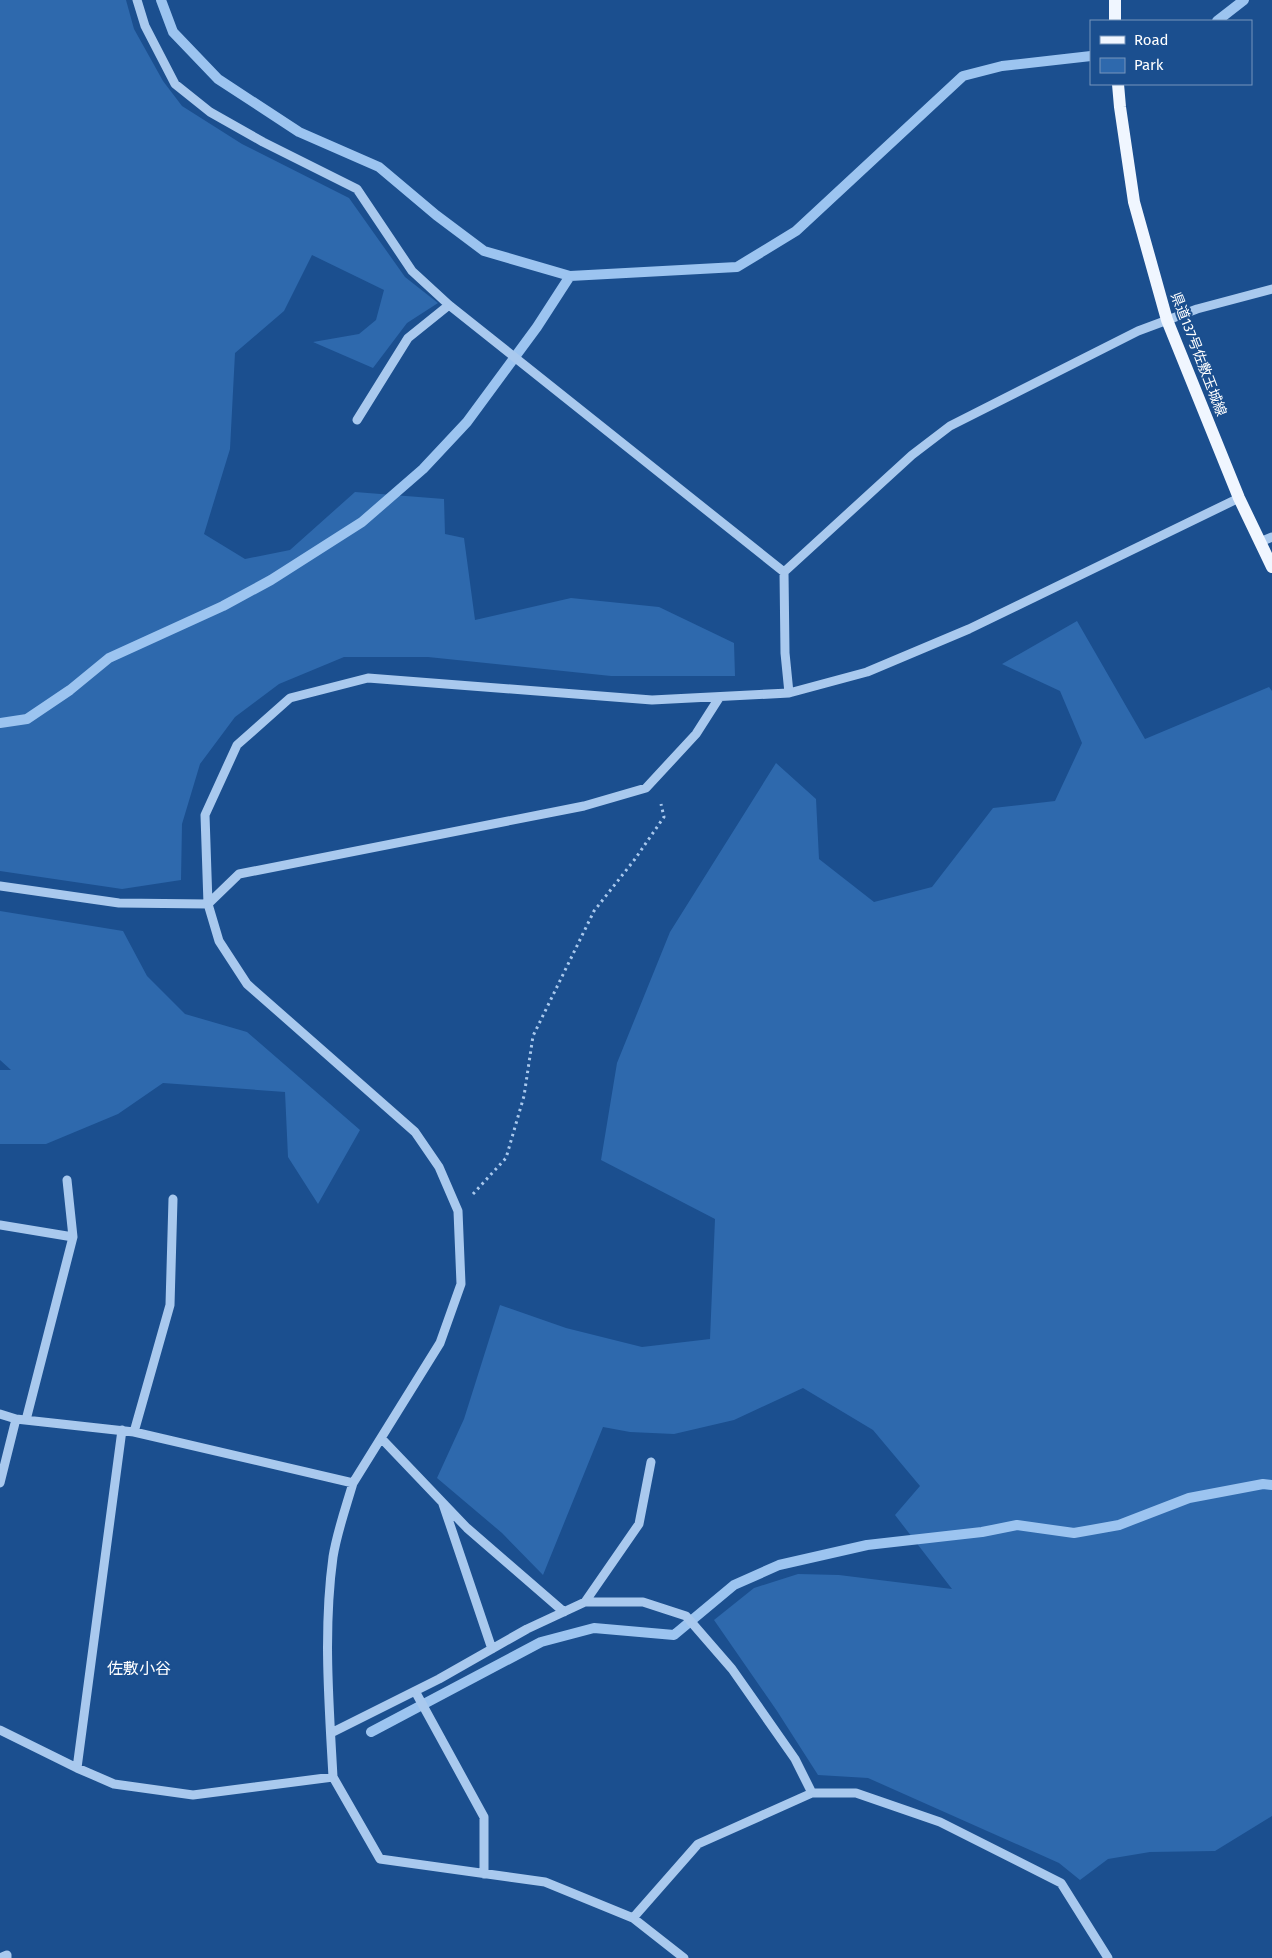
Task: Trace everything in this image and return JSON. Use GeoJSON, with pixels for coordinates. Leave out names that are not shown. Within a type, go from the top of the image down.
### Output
{"type":"FeatureCollection","features":[{"type":"Feature","properties":{"kind":"main road"},"geometry":{"type":"LineString","coordinates":[[1115,0],[1115,20]]}},
{"type":"Feature","properties":{"kind":"main road","name":"県道137号佐敷玉城線"},"geometry":{"type":"LineString","coordinates":[[1118,85],[1134,202],[1167,320],[1239,498],[1266,539],[1272,567]]}},
{"type":"Feature","properties":{"kind":"street"},"geometry":{"type":"LineString","coordinates":[[136,0],[145,26],[175,84],[210,112],[263,142],[357,189],[412,271],[449,305],[784,572]]}},
{"type":"Feature","properties":{"kind":"street"},"geometry":{"type":"LineString","coordinates":[[789,693],[785,653],[784,572],[912,455],[950,426],[1138,331],[1197,309],[1272,289]]}},
{"type":"Feature","properties":{"kind":"street"},"geometry":{"type":"LineString","coordinates":[[357,420],[408,338],[449,305]]}},
{"type":"Feature","properties":{"kind":"street"},"geometry":{"type":"LineString","coordinates":[[684,1958],[633,1918],[544,1882],[380,1859],[333,1777],[328,1691],[328,1600],[334,1554],[352,1483],[440,1343],[462,1284],[458,1212],[439,1167],[415,1132],[247,984],[219,941],[208,904],[205,815],[237,745],[290,698],[368,678],[652,700],[789,693],[867,672],[969,629],[1239,498]]}},
{"type":"Feature","properties":{"kind":"street"},"geometry":{"type":"LineString","coordinates":[[0,886],[120,903],[208,904],[238,874],[584,806],[646,788],[696,734],[719,698]]}},
{"type":"Feature","properties":{"kind":"street"},"geometry":{"type":"LineString","coordinates":[[0,1483],[21,1419],[73,1237],[67,1180]]}},
{"type":"Feature","properties":{"kind":"street"},"geometry":{"type":"LineString","coordinates":[[134,1432],[170,1305],[173,1199]]}},
{"type":"Feature","properties":{"kind":"street"},"geometry":{"type":"LineString","coordinates":[[0,1225],[73,1237]]}},
{"type":"Feature","properties":{"kind":"street"},"geometry":{"type":"LineString","coordinates":[[0,1414],[21,1419],[134,1432],[352,1483]]}},
{"type":"Feature","properties":{"kind":"street"},"geometry":{"type":"LineString","coordinates":[[77,1768],[122,1430]]}},
{"type":"Feature","properties":{"kind":"street"},"geometry":{"type":"LineString","coordinates":[[381,1438],[466,1528],[564,1612]]}},
{"type":"Feature","properties":{"kind":"street"},"geometry":{"type":"LineString","coordinates":[[584,1602],[639,1524],[651,1462]]}},
{"type":"Feature","properties":{"kind":"street"},"geometry":{"type":"LineString","coordinates":[[442,1502],[492,1649]]}},
{"type":"Feature","properties":{"kind":"street"},"geometry":{"type":"LineString","coordinates":[[331,1733],[416,1692],[527,1629],[584,1602],[643,1602],[686,1616],[732,1669],[795,1759],[812,1793]]}},
{"type":"Feature","properties":{"kind":"street"},"geometry":{"type":"LineString","coordinates":[[416,1692],[484,1817],[484,1874]]}},
{"type":"Feature","properties":{"kind":"street"},"geometry":{"type":"LineString","coordinates":[[0,1730],[114,1784],[193,1795],[333,1777]]}},
{"type":"Feature","properties":{"kind":"street"},"geometry":{"type":"LineString","coordinates":[[633,1918],[698,1844],[812,1793],[856,1793],[940,1822],[1061,1883],[1108,1958]]}},
{"type":"Feature","properties":{"kind":"street"},"geometry":{"type":"LineString","coordinates":[[0,1958],[7,1955],[7,1958]]}},
{"type":"Feature","properties":{"kind":"path"},"geometry":{"type":"LineString","coordinates":[[458,1212],[506,1158],[524,1096],[533,1036],[594,911],[635,859],[664,817],[655,778]]}},
{"type":"Feature","properties":{"kind":"green space"},"geometry":{"type":"Polygon","coordinates":[[[0,0],[126,0],[134,29],[163,81],[182,106],[242,144],[349,198],[405,277],[438,303],[407,323],[373,368],[313,342],[359,334],[376,320],[384,290],[312,255],[284,311],[235,353],[230,449],[204,534],[245,559],[290,550],[355,492],[444,499],[445,534],[464,538],[475,620],[571,598],[659,607],[734,643],[735,676],[611,676],[428,657],[344,657],[279,684],[235,717],[200,764],[182,824],[181,880],[122,889],[0,871],[0,0]]]}},
{"type":"Feature","properties":{"kind":"green space"},"geometry":{"type":"Polygon","coordinates":[[[1077,621],[1145,739],[1269,687],[1272,691],[1272,1816],[1215,1851],[1150,1852],[1108,1859],[1080,1880],[1059,1863],[868,1778],[818,1775],[777,1711],[714,1620],[754,1588],[798,1574],[839,1575],[952,1589],[895,1515],[920,1486],[873,1430],[803,1388],[734,1420],[674,1434],[630,1432],[603,1427],[543,1575],[502,1533],[437,1478],[464,1419],[500,1305],[566,1328],[642,1347],[710,1339],[715,1219],[601,1160],[617,1063],[670,932],[776,763],[816,799],[819,859],[874,902],[932,887],[993,808],[1055,801],[1082,743],[1060,691],[1002,664],[1077,621]]]}},
{"type":"Feature","properties":{"kind":"green space"},"geometry":{"type":"Polygon","coordinates":[[[0,911],[123,931],[147,976],[185,1014],[247,1032],[360,1130],[318,1204],[288,1157],[285,1092],[163,1083],[118,1114],[46,1144],[0,1144],[0,1070],[11,1070],[0,1060],[0,911]]]}},
{"type":"Feature","properties":{"kind":"waterway"},"geometry":{"type":"LineString","coordinates":[[161,0],[173,32],[218,79],[299,132],[379,167],[436,215],[484,251],[570,276]]}},
{"type":"Feature","properties":{"kind":"waterway"},"geometry":{"type":"LineString","coordinates":[[1218,20],[1244,0]]}},
{"type":"Feature","properties":{"kind":"waterway"},"geometry":{"type":"LineString","coordinates":[[0,723],[27,719],[70,690],[109,658],[223,606],[271,580],[362,522],[423,469],[467,422],[537,327],[570,276],[737,267],[796,231],[963,76],[1002,66],[1090,56]]}},
{"type":"Feature","properties":{"kind":"waterway"},"geometry":{"type":"LineString","coordinates":[[371,1732],[541,1642],[594,1628],[674,1635],[734,1585],[779,1565],[867,1545],[982,1532],[1017,1525],[1074,1533],[1119,1525],[1189,1498],[1263,1484],[1272,1485]]}},
{"type":"Feature","properties":{"kind":"district","name":"佐敷小谷"},"geometry":{"type":"Point","coordinates":[139,1668]}}]}
